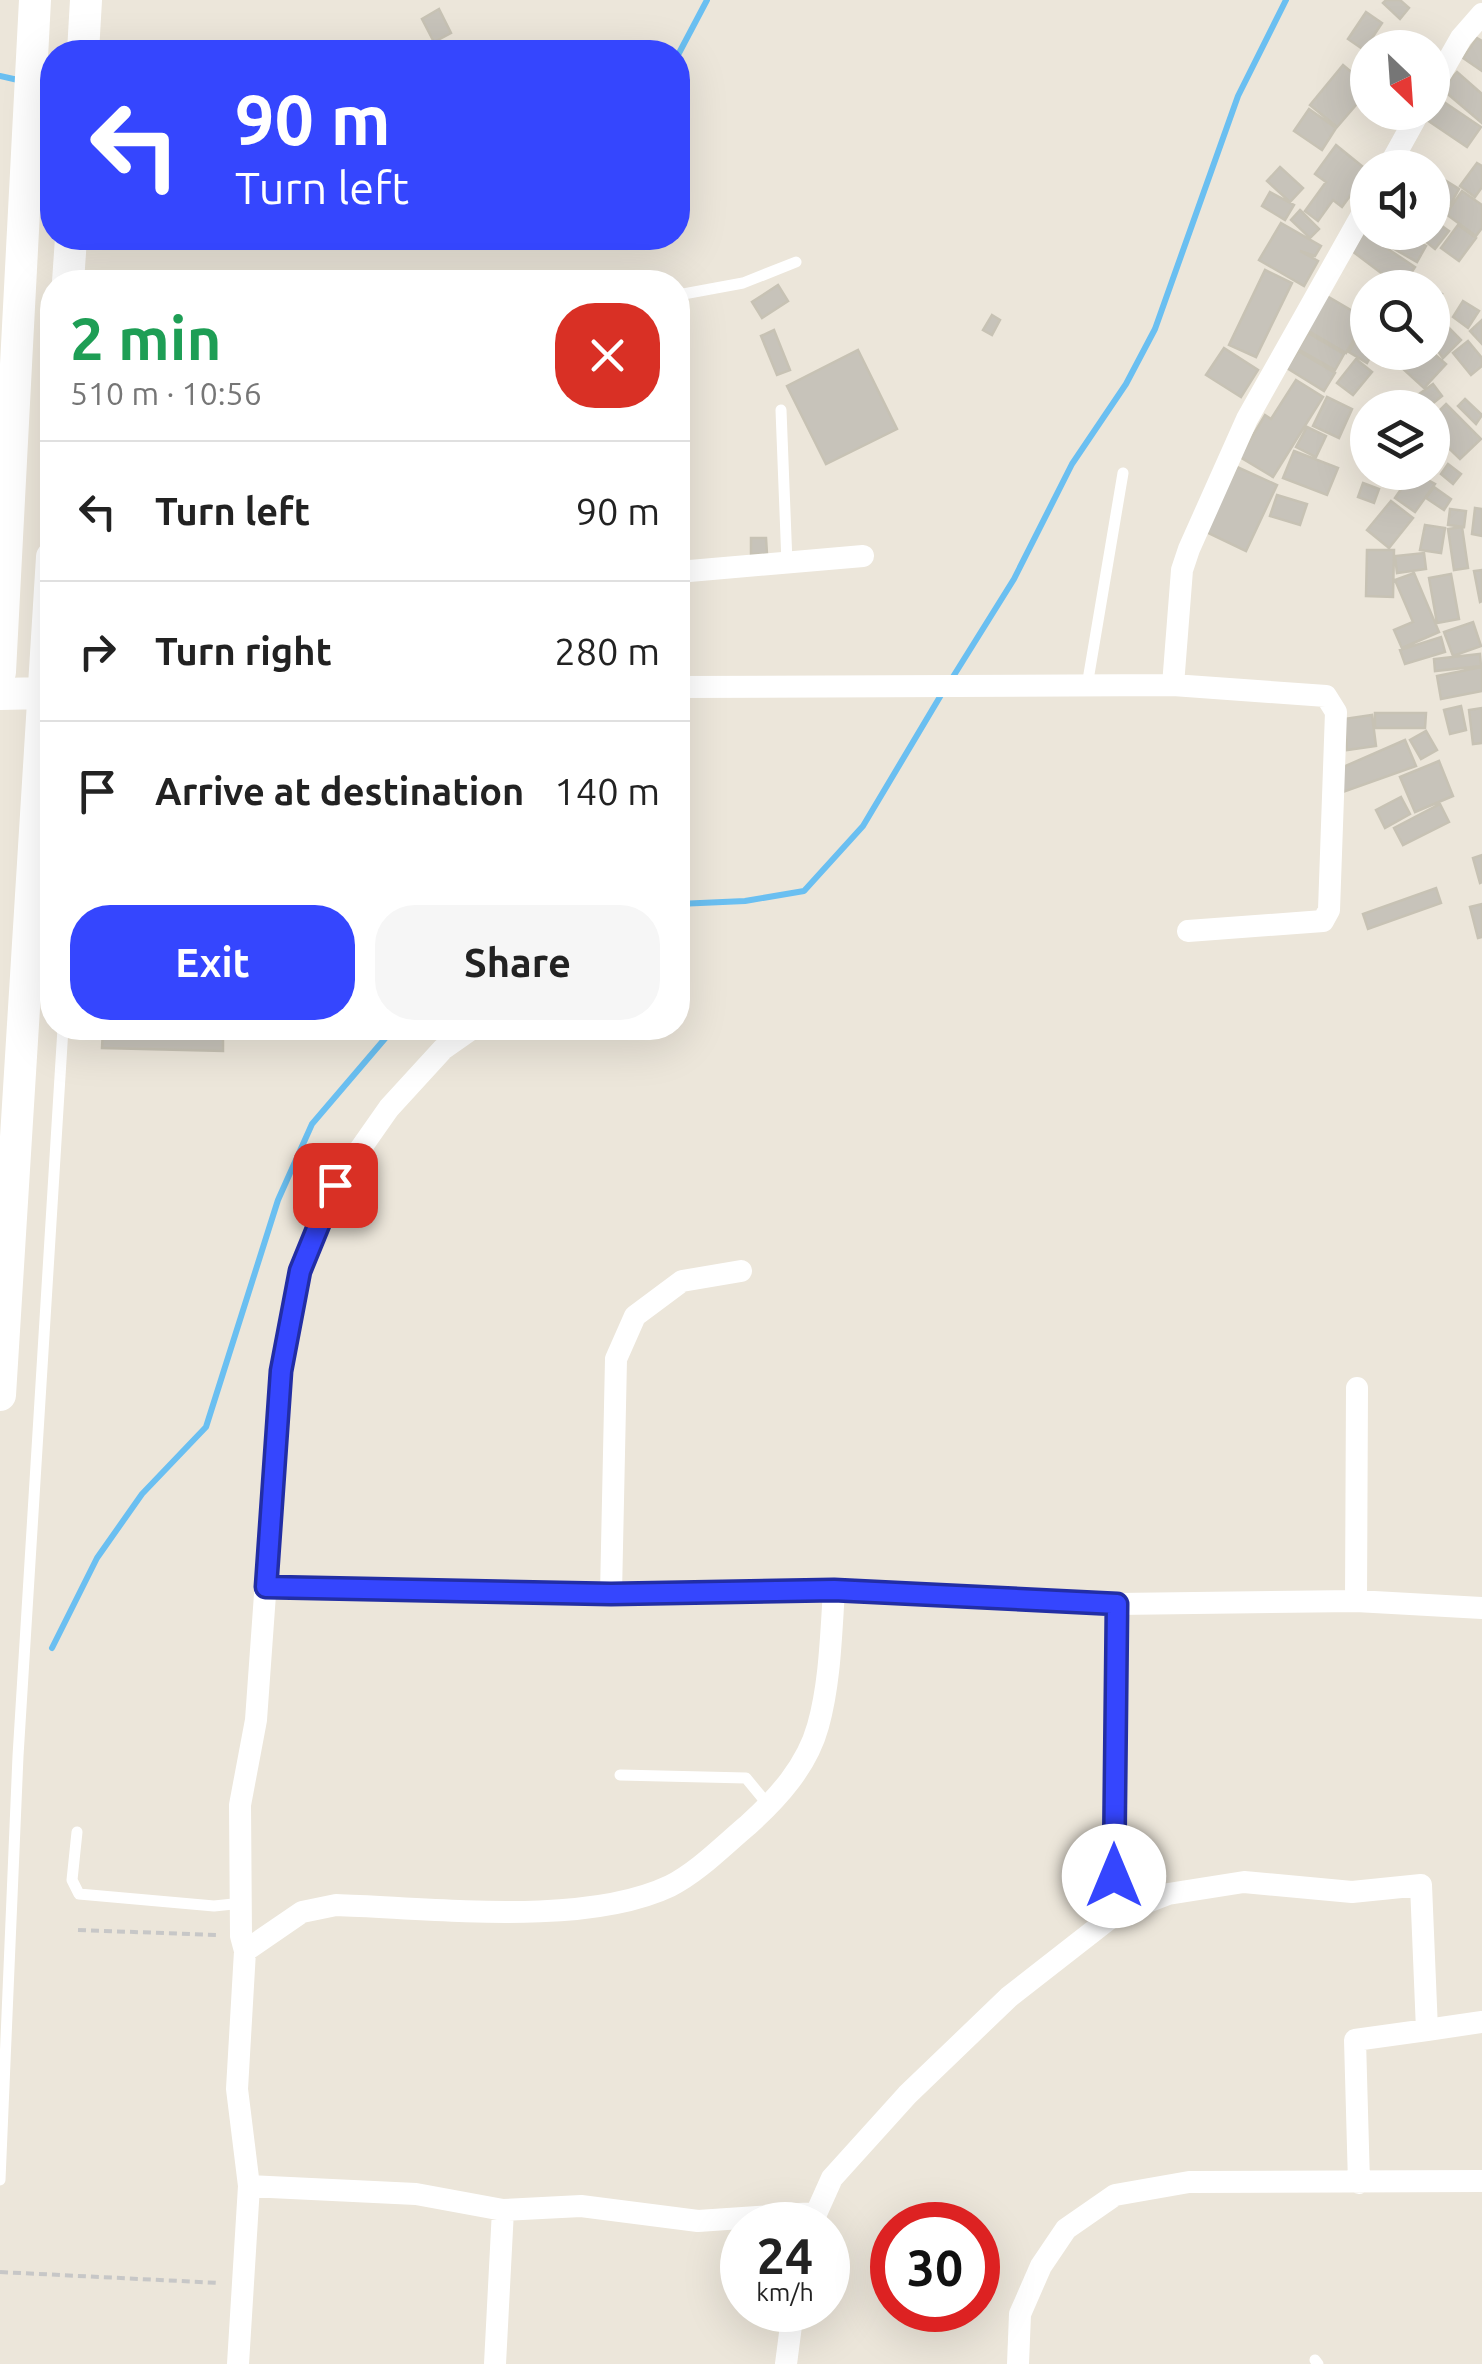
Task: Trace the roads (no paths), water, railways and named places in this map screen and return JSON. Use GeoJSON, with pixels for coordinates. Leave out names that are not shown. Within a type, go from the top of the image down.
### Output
{"type":"FeatureCollection","features":[{"type":"Feature","properties":{"kind":"main road"},"geometry":{"type":"LineString","coordinates":[[0,672],[2,535],[35,0]]}},
{"type":"Feature","properties":{"kind":"main road"},"geometry":{"type":"LineString","coordinates":[[83,40],[86,0]]}},
{"type":"Feature","properties":{"kind":"main road"},"geometry":{"type":"LineString","coordinates":[[0,634],[40,637]]}},
{"type":"Feature","properties":{"kind":"main road"},"geometry":{"type":"LineString","coordinates":[[0,694],[40,693]]}},
{"type":"Feature","properties":{"kind":"main road"},"geometry":{"type":"LineString","coordinates":[[0,1395],[40,800]]}},
{"type":"Feature","properties":{"kind":"main road"},"geometry":{"type":"LineString","coordinates":[[36,848],[40,838]]}},
{"type":"Feature","properties":{"kind":"street"},"geometry":{"type":"LineString","coordinates":[[1450,57],[1482,14]]}},
{"type":"Feature","properties":{"kind":"street"},"geometry":{"type":"LineString","coordinates":[[1173,685],[1182,570],[1189,550],[1247,419],[1350,236]]}},
{"type":"Feature","properties":{"kind":"street"},"geometry":{"type":"LineString","coordinates":[[690,571],[864,556]]}},
{"type":"Feature","properties":{"kind":"street"},"geometry":{"type":"LineString","coordinates":[[690,687],[1173,685],[1326,696],[1336,712],[1329,910],[1323,921],[1188,931]]}},
{"type":"Feature","properties":{"kind":"street"},"geometry":{"type":"LineString","coordinates":[[238,2364],[249,2186],[238,2089],[243,1944],[240,1805],[256,1720],[281,1371],[300,1271],[335,1185],[389,1108],[455,1040]]}},
{"type":"Feature","properties":{"kind":"street"},"geometry":{"type":"LineString","coordinates":[[611,1594],[616,1359],[635,1316],[682,1282],[741,1271]]}},
{"type":"Feature","properties":{"kind":"street"},"geometry":{"type":"LineString","coordinates":[[1356,1601],[1357,1388]]}},
{"type":"Feature","properties":{"kind":"street"},"geometry":{"type":"LineString","coordinates":[[266,1587],[611,1594],[834,1590],[1117,1604],[1356,1601],[1482,1608]]}},
{"type":"Feature","properties":{"kind":"street"},"geometry":{"type":"LineString","coordinates":[[243,1944],[302,1912],[336,1905],[556,1910],[624,1901],[671,1885],[769,1806],[800,1768],[818,1728],[830,1657],[834,1590]]}},
{"type":"Feature","properties":{"kind":"street"},"geometry":{"type":"LineString","coordinates":[[1114,1915],[1117,1604]]}},
{"type":"Feature","properties":{"kind":"street"},"geometry":{"type":"LineString","coordinates":[[820,2202],[832,2178],[907,2095],[1009,1997],[1114,1915],[1168,1894],[1244,1882],[1352,1892],[1421,1885],[1428,2030]]}},
{"type":"Feature","properties":{"kind":"street"},"geometry":{"type":"LineString","coordinates":[[1358,2183],[1354,2040],[1482,2022]]}},
{"type":"Feature","properties":{"kind":"street"},"geometry":{"type":"LineString","coordinates":[[1018,2364],[1020,2314],[1040,2266],[1066,2229],[1115,2195],[1188,2182],[1482,2181]]}},
{"type":"Feature","properties":{"kind":"street"},"geometry":{"type":"LineString","coordinates":[[249,2186],[416,2194],[503,2210],[581,2206],[720,2221]]}},
{"type":"Feature","properties":{"kind":"street"},"geometry":{"type":"LineString","coordinates":[[496,2364],[503,2210]]}},
{"type":"Feature","properties":{"kind":"street"},"geometry":{"type":"LineString","coordinates":[[698,2221],[720,2231]]}},
{"type":"Feature","properties":{"kind":"street"},"geometry":{"type":"LineString","coordinates":[[786,2364],[790,2332]]}},
{"type":"Feature","properties":{"kind":"lane"},"geometry":{"type":"LineString","coordinates":[[690,293],[742,283],[796,262]]}},
{"type":"Feature","properties":{"kind":"lane"},"geometry":{"type":"LineString","coordinates":[[780,410],[786,563]]}},
{"type":"Feature","properties":{"kind":"lane"},"geometry":{"type":"LineString","coordinates":[[1087,686],[1123,474]]}},
{"type":"Feature","properties":{"kind":"lane"},"geometry":{"type":"LineString","coordinates":[[0,2180],[18,1756],[62,1040]]}},
{"type":"Feature","properties":{"kind":"lane"},"geometry":{"type":"LineString","coordinates":[[620,1775],[746,1778],[769,1806]]}},
{"type":"Feature","properties":{"kind":"lane"},"geometry":{"type":"LineString","coordinates":[[77,1832],[72,1880],[79,1894],[214,1906],[243,1902]]}},
{"type":"Feature","properties":{"kind":"waterway"},"geometry":{"type":"LineString","coordinates":[[686,40],[707,0]]}},
{"type":"Feature","properties":{"kind":"waterway"},"geometry":{"type":"LineString","coordinates":[[951,680],[1014,579],[1072,464],[1126,384],[1155,329],[1238,96],[1286,0]]}},
{"type":"Feature","properties":{"kind":"waterway"},"geometry":{"type":"LineString","coordinates":[[0,76],[18,80]]}},
{"type":"Feature","properties":{"kind":"waterway"},"geometry":{"type":"LineString","coordinates":[[690,903],[745,901],[804,891],[863,826],[944,690]]}},
{"type":"Feature","properties":{"kind":"waterway"},"geometry":{"type":"LineString","coordinates":[[52,1648],[97,1558],[142,1494],[206,1427],[278,1200],[312,1124],[384,1040]]}}]}
